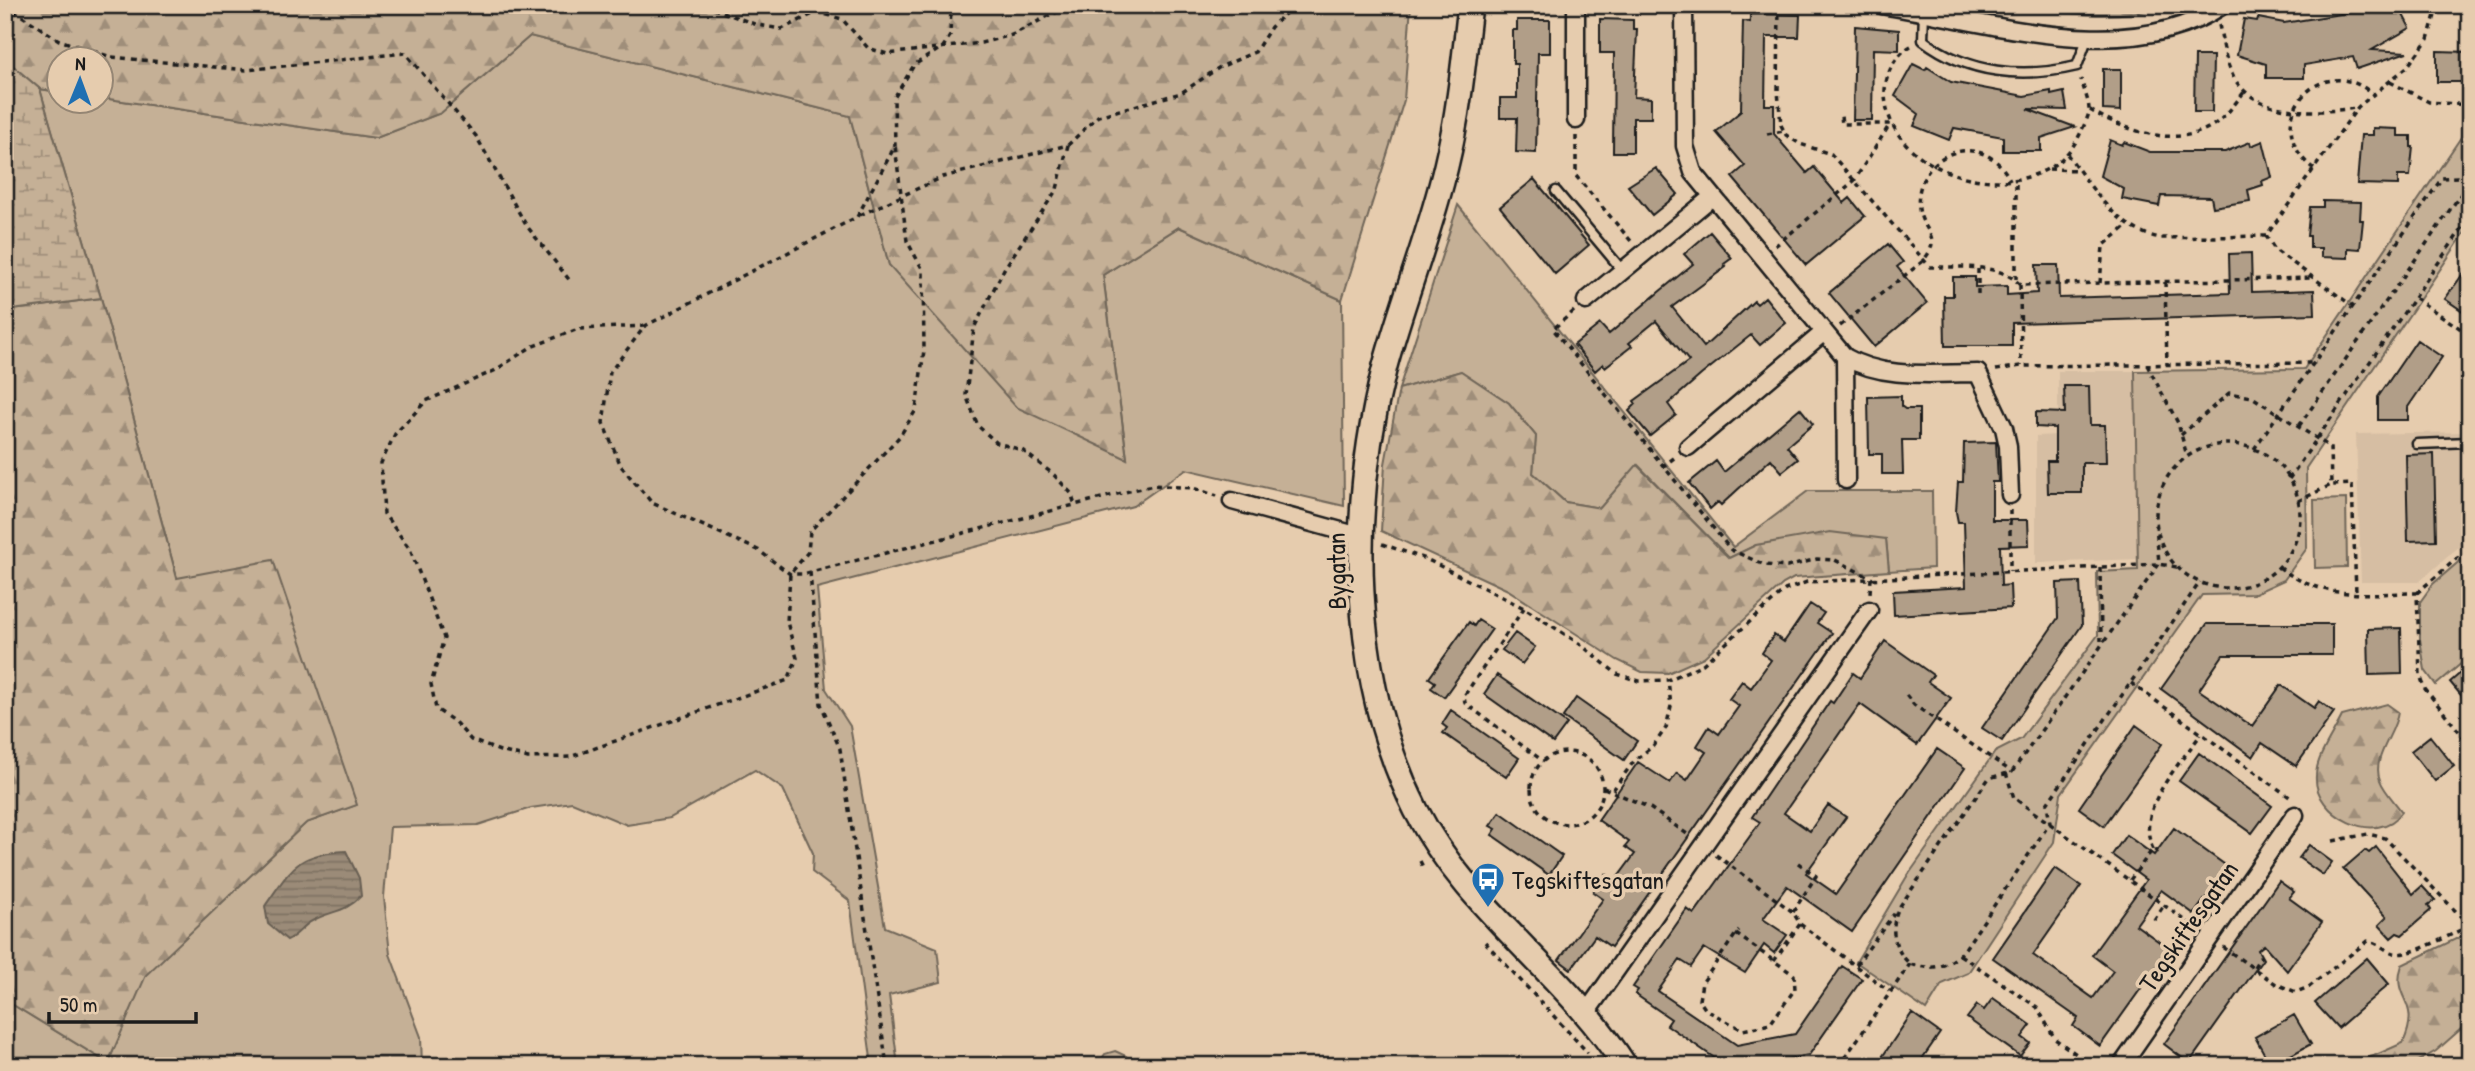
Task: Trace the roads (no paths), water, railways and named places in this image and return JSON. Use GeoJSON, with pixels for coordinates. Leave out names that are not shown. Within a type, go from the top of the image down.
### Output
{"type":"FeatureCollection","features":[{"type":"Feature","properties":{"kind":"street","name":"Bygatan"},"geometry":{"type":"LineString","coordinates":[[1470,5],[1460,99],[1446,168],[1376,405],[1365,482],[1363,537],[1367,643],[1378,703],[1416,810],[1444,856],[1504,929],[1586,1013],[1625,1066]]}},
{"type":"Feature","properties":{"kind":"street"},"geometry":{"type":"LineString","coordinates":[[1576,5],[1576,120]]}},
{"type":"Feature","properties":{"kind":"street"},"geometry":{"type":"LineString","coordinates":[[1684,5],[1686,155],[1712,197],[1845,357],[1864,369],[1885,373],[1978,373],[2004,428],[2008,446],[2010,495]]}},
{"type":"Feature","properties":{"kind":"street"},"geometry":{"type":"LineString","coordinates":[[1882,5],[2087,38],[2157,34],[2177,29],[2219,8]]}},
{"type":"Feature","properties":{"kind":"street"},"geometry":{"type":"LineString","coordinates":[[1586,301],[1712,197]]}},
{"type":"Feature","properties":{"kind":"street"},"geometry":{"type":"LineString","coordinates":[[1688,447],[1825,334]]}},
{"type":"Feature","properties":{"kind":"street"},"geometry":{"type":"LineString","coordinates":[[1845,357],[1846,480]]}},
{"type":"Feature","properties":{"kind":"street"},"geometry":{"type":"LineString","coordinates":[[1232,501],[1363,537]]}},
{"type":"Feature","properties":{"kind":"street"},"geometry":{"type":"LineString","coordinates":[[1586,1013],[1869,610]]}},
{"type":"Feature","properties":{"kind":"street","name":"Tegskiftesgatan"},"geometry":{"type":"LineString","coordinates":[[2121,1066],[2298,810]]}},
{"type":"Feature","properties":{"kind":"lane"},"geometry":{"type":"LineString","coordinates":[[1924,12],[1923,40],[1939,53],[1959,61],[2001,71],[2036,73],[2077,65],[2087,38]]}},
{"type":"Feature","properties":{"kind":"lane"},"geometry":{"type":"LineString","coordinates":[[1556,191],[1623,271]]}},
{"type":"Feature","properties":{"kind":"lane"},"geometry":{"type":"LineString","coordinates":[[2417,444],[2470,442]]}},
{"type":"Feature","properties":{"kind":"place","name":"Tegskiftesgatan"},"geometry":{"type":"Point","coordinates":[1488,909]}}]}
